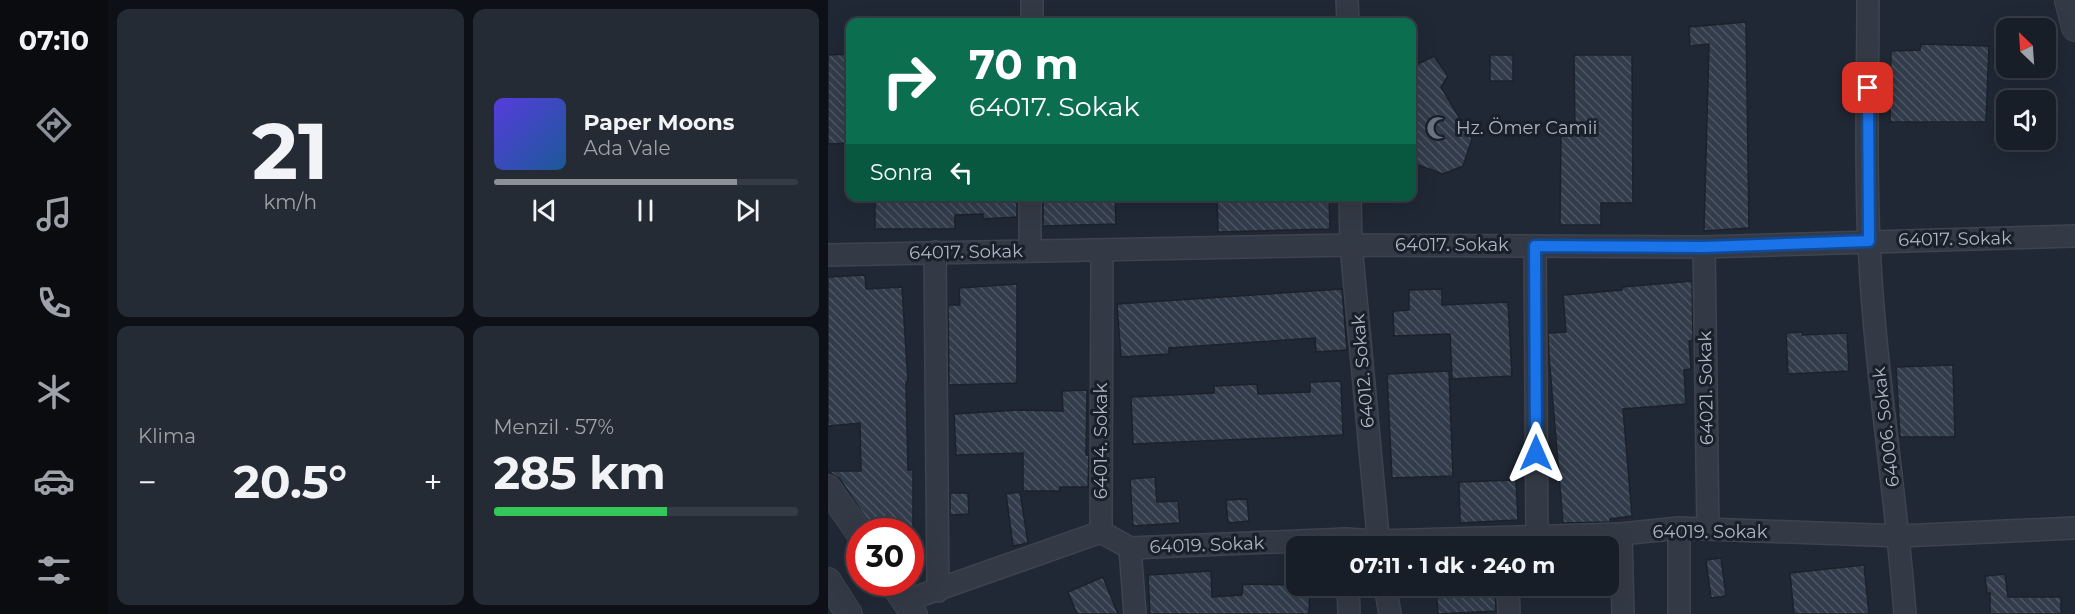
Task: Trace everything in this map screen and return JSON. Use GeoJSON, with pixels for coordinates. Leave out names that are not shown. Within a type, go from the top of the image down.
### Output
{"type":"FeatureCollection","features":[{"type":"Feature","properties":{"kind":"street"},"geometry":{"type":"LineString","coordinates":[[1032,0],[1032,18]]}},
{"type":"Feature","properties":{"kind":"street"},"geometry":{"type":"LineString","coordinates":[[1347,0],[1348,18]]}},
{"type":"Feature","properties":{"kind":"street","name":"64006. Sokak"},"geometry":{"type":"LineString","coordinates":[[1868,0],[1869,241],[1876,338],[1900,536],[1905,614]]}},
{"type":"Feature","properties":{"kind":"street"},"geometry":{"type":"LineString","coordinates":[[2068,1],[2075,28]]}},
{"type":"Feature","properties":{"kind":"street"},"geometry":{"type":"LineString","coordinates":[[1030,201],[1030,250]]}},
{"type":"Feature","properties":{"kind":"street","name":"64012. Sokak"},"geometry":{"type":"LineString","coordinates":[[1350,201],[1351,244],[1377,536]]}},
{"type":"Feature","properties":{"kind":"street","name":"64017. Sokak"},"geometry":{"type":"LineString","coordinates":[[828,255],[1351,244],[1704,247],[2075,236]]}},
{"type":"Feature","properties":{"kind":"street"},"geometry":{"type":"LineString","coordinates":[[1535,246],[1537,536]]}},
{"type":"Feature","properties":{"kind":"street","name":"64021. Sokak"},"geometry":{"type":"LineString","coordinates":[[1704,247],[1708,529]]}},
{"type":"Feature","properties":{"kind":"street","name":"64014. Sokak"},"geometry":{"type":"LineString","coordinates":[[1101,532],[1102,250]]}},
{"type":"Feature","properties":{"kind":"street"},"geometry":{"type":"LineString","coordinates":[[935,252],[938,591]]}},
{"type":"Feature","properties":{"kind":"street"},"geometry":{"type":"LineString","coordinates":[[828,488],[849,518]]}},
{"type":"Feature","properties":{"kind":"street"},"geometry":{"type":"LineString","coordinates":[[1679,528],[1679,614]]}},
{"type":"Feature","properties":{"kind":"street","name":"64019. Sokak"},"geometry":{"type":"LineString","coordinates":[[1537,536],[1621,534],[1679,528],[1900,536],[2075,528]]}},
{"type":"Feature","properties":{"kind":"street"},"geometry":{"type":"LineString","coordinates":[[904,599],[938,591],[1101,532],[1130,548],[1135,614]]}},
{"type":"Feature","properties":{"kind":"street"},"geometry":{"type":"LineString","coordinates":[[1621,534],[1623,614]]}},
{"type":"Feature","properties":{"kind":"street","name":"64019. Sokak"},"geometry":{"type":"LineString","coordinates":[[1130,548],[1286,544]]}},
{"type":"Feature","properties":{"kind":"street"},"geometry":{"type":"LineString","coordinates":[[828,580],[849,614]]}},
{"type":"Feature","properties":{"kind":"street"},"geometry":{"type":"LineString","coordinates":[[1348,596],[1349,614]]}},
{"type":"Feature","properties":{"kind":"street"},"geometry":{"type":"LineString","coordinates":[[1387,596],[1390,614]]}},
{"type":"Feature","properties":{"kind":"street"},"geometry":{"type":"LineString","coordinates":[[1508,596],[1509,614]]}},
{"type":"Feature","properties":{"kind":"building"},"geometry":{"type":"Polygon","coordinates":[[[1746,22],[1749,228],[1704,231],[1709,44],[1690,46],[1689,27],[1746,22]]]}},
{"type":"Feature","properties":{"kind":"building"},"geometry":{"type":"Polygon","coordinates":[[[1921,44],[1989,46],[1986,122],[1890,122],[1891,51],[1920,50],[1921,44]]]}},
{"type":"Feature","properties":{"kind":"building"},"geometry":{"type":"Polygon","coordinates":[[[846,54],[846,143],[828,144],[828,55],[846,54]]]}},
{"type":"Feature","properties":{"kind":"building"},"geometry":{"type":"Polygon","coordinates":[[[1490,55],[1513,55],[1513,81],[1490,81],[1490,55]]]}},
{"type":"Feature","properties":{"kind":"building"},"geometry":{"type":"Polygon","coordinates":[[[1574,55],[1632,55],[1633,203],[1601,203],[1601,225],[1560,225],[1561,130],[1575,130],[1574,55]]]}},
{"type":"Feature","properties":{"kind":"building","name":"Hz. Ömer Camii"},"geometry":{"type":"Polygon","coordinates":[[[1434,56],[1448,76],[1441,87],[1472,139],[1463,166],[1443,174],[1418,165],[1416,161],[1416,65],[1434,56]]]}},
{"type":"Feature","properties":{"kind":"building"},"geometry":{"type":"Polygon","coordinates":[[[875,201],[1017,201],[1017,217],[983,219],[983,214],[955,215],[955,229],[875,229],[875,201]]]}},
{"type":"Feature","properties":{"kind":"building"},"geometry":{"type":"Polygon","coordinates":[[[1043,201],[1115,201],[1116,224],[1043,226],[1043,201]]]}},
{"type":"Feature","properties":{"kind":"building"},"geometry":{"type":"Polygon","coordinates":[[[1217,201],[1329,201],[1330,229],[1218,232],[1217,201]]]}},
{"type":"Feature","properties":{"kind":"building"},"geometry":{"type":"Polygon","coordinates":[[[865,275],[866,289],[902,287],[908,382],[906,382],[908,470],[913,470],[913,518],[866,518],[840,479],[828,471],[861,471],[860,423],[828,426],[828,277],[865,275]]]}},
{"type":"Feature","properties":{"kind":"building"},"geometry":{"type":"Polygon","coordinates":[[[1692,281],[1693,340],[1689,341],[1691,369],[1684,370],[1686,404],[1623,409],[1632,516],[1610,519],[1610,522],[1563,523],[1548,333],[1566,332],[1563,295],[1692,281]]]}},
{"type":"Feature","properties":{"kind":"building"},"geometry":{"type":"Polygon","coordinates":[[[1017,284],[1017,383],[949,385],[948,305],[960,305],[959,288],[1017,284]]]}},
{"type":"Feature","properties":{"kind":"building"},"geometry":{"type":"Polygon","coordinates":[[[1342,289],[1347,350],[1316,352],[1315,338],[1169,348],[1169,354],[1121,357],[1117,304],[1342,289]]]}},
{"type":"Feature","properties":{"kind":"building"},"geometry":{"type":"Polygon","coordinates":[[[1442,289],[1442,305],[1508,302],[1512,376],[1452,379],[1450,334],[1394,336],[1393,311],[1409,310],[1409,290],[1442,289]]]}},
{"type":"Feature","properties":{"kind":"building"},"geometry":{"type":"Polygon","coordinates":[[[1802,332],[1802,335],[1847,333],[1849,371],[1788,374],[1786,333],[1802,332]]]}},
{"type":"Feature","properties":{"kind":"building"},"geometry":{"type":"Polygon","coordinates":[[[1953,365],[1955,437],[1900,437],[1896,367],[1953,365]]]}},
{"type":"Feature","properties":{"kind":"building"},"geometry":{"type":"Polygon","coordinates":[[[1449,371],[1453,476],[1392,478],[1387,374],[1449,371]]]}},
{"type":"Feature","properties":{"kind":"building"},"geometry":{"type":"Polygon","coordinates":[[[1341,381],[1343,435],[1133,444],[1131,397],[1214,393],[1214,386],[1257,384],[1258,394],[1310,392],[1310,382],[1341,381]]]}},
{"type":"Feature","properties":{"kind":"building"},"geometry":{"type":"Polygon","coordinates":[[[1087,390],[1088,487],[1060,487],[1060,491],[1023,491],[1023,453],[956,455],[954,414],[1020,410],[1063,411],[1062,391],[1087,390]]]}},
{"type":"Feature","properties":{"kind":"building"},"geometry":{"type":"Polygon","coordinates":[[[1155,477],[1157,502],[1178,501],[1180,523],[1133,526],[1130,479],[1155,477]]]}},
{"type":"Feature","properties":{"kind":"building"},"geometry":{"type":"Polygon","coordinates":[[[1516,480],[1518,520],[1460,523],[1459,482],[1516,480]]]}},
{"type":"Feature","properties":{"kind":"building"},"geometry":{"type":"Polygon","coordinates":[[[1020,492],[1028,543],[1013,546],[1006,494],[1020,492]]]}},
{"type":"Feature","properties":{"kind":"building"},"geometry":{"type":"Polygon","coordinates":[[[950,493],[968,493],[969,514],[950,515],[950,493]]]}},
{"type":"Feature","properties":{"kind":"building"},"geometry":{"type":"Polygon","coordinates":[[[1247,499],[1249,521],[1228,523],[1226,500],[1247,499]]]}},
{"type":"Feature","properties":{"kind":"building"},"geometry":{"type":"Polygon","coordinates":[[[1721,558],[1726,596],[1711,598],[1706,560],[1721,558]]]}},
{"type":"Feature","properties":{"kind":"building"},"geometry":{"type":"Polygon","coordinates":[[[1864,565],[1869,614],[1794,614],[1790,573],[1864,565]]]}},
{"type":"Feature","properties":{"kind":"building"},"geometry":{"type":"Polygon","coordinates":[[[1211,571],[1212,597],[1242,595],[1243,584],[1286,585],[1286,596],[1310,596],[1309,614],[1150,614],[1148,575],[1211,571]]]}},
{"type":"Feature","properties":{"kind":"building"},"geometry":{"type":"Polygon","coordinates":[[[2005,574],[2008,597],[2061,597],[2061,614],[1990,614],[1990,593],[1987,593],[1985,576],[2005,574]]]}},
{"type":"Feature","properties":{"kind":"building"},"geometry":{"type":"Polygon","coordinates":[[[1103,577],[1118,614],[1077,614],[1068,592],[1103,577]]]}},
{"type":"Feature","properties":{"kind":"building"},"geometry":{"type":"Polygon","coordinates":[[[1437,596],[1495,596],[1496,611],[1438,614],[1437,596]]]}},
{"type":"Feature","properties":{"kind":"place","name":"Hz. Ömer Camii"},"geometry":{"type":"Point","coordinates":[1438,128]}},
{"type":"Feature","properties":{"kind":"route"},"geometry":{"type":"LineString","coordinates":[[1536,453],[1535,246],[1704,247],[1869,241],[1868,88]]}}]}
